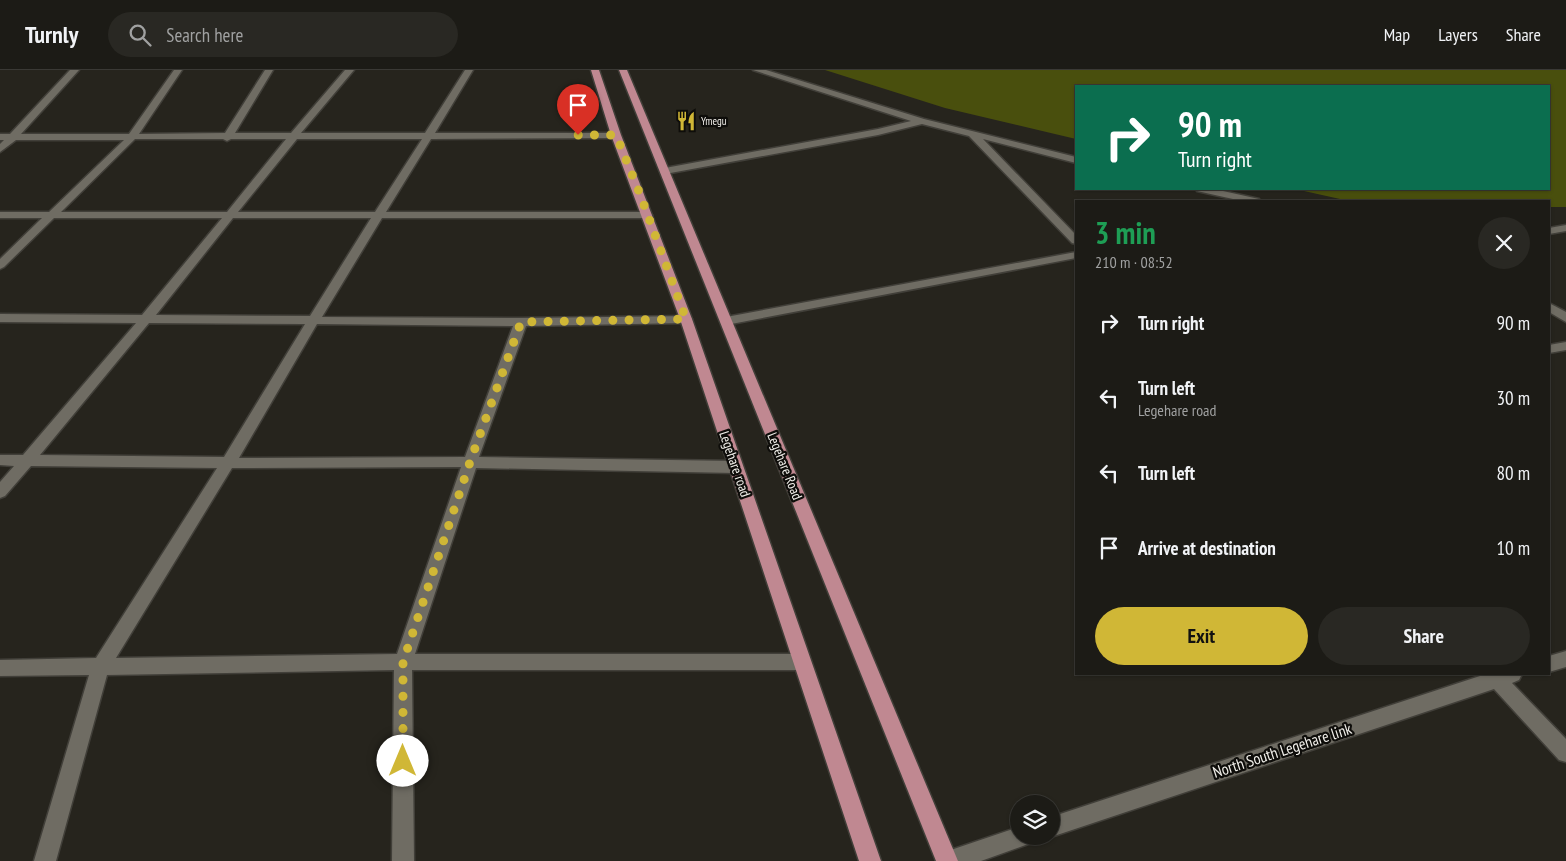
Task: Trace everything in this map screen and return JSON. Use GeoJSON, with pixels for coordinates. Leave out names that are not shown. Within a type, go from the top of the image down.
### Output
{"type":"FeatureCollection","features":[{"type":"Feature","properties":{"kind":"main road","name":"Legehare road"},"geometry":{"type":"LineString","coordinates":[[594,70],[616,135],[686,319],[870,861]]}},
{"type":"Feature","properties":{"kind":"main road","name":"Legehare Road"},"geometry":{"type":"LineString","coordinates":[[623,70],[948,861]]}},
{"type":"Feature","properties":{"kind":"street"},"geometry":{"type":"LineString","coordinates":[[0,149],[75,70]]}},
{"type":"Feature","properties":{"kind":"street"},"geometry":{"type":"LineString","coordinates":[[0,265],[131,138],[178,70]]}},
{"type":"Feature","properties":{"kind":"street"},"geometry":{"type":"LineString","coordinates":[[227,138],[269,70]]}},
{"type":"Feature","properties":{"kind":"street"},"geometry":{"type":"LineString","coordinates":[[0,492],[146,319],[293,137],[350,70]]}},
{"type":"Feature","properties":{"kind":"street"},"geometry":{"type":"LineString","coordinates":[[45,861],[100,668],[469,70]]}},
{"type":"Feature","properties":{"kind":"street"},"geometry":{"type":"LineString","coordinates":[[757,70],[921,122],[1075,160]]}},
{"type":"Feature","properties":{"kind":"street"},"geometry":{"type":"LineString","coordinates":[[665,171],[878,132],[921,122]]}},
{"type":"Feature","properties":{"kind":"street"},"geometry":{"type":"LineString","coordinates":[[973,134],[1075,240]]}},
{"type":"Feature","properties":{"kind":"street"},"geometry":{"type":"LineString","coordinates":[[0,137],[227,138],[616,135]]}},
{"type":"Feature","properties":{"kind":"street"},"geometry":{"type":"LineString","coordinates":[[1205,190],[1250,200]]}},
{"type":"Feature","properties":{"kind":"street"},"geometry":{"type":"LineString","coordinates":[[0,215],[647,215]]}},
{"type":"Feature","properties":{"kind":"street"},"geometry":{"type":"LineString","coordinates":[[1550,232],[1566,228]]}},
{"type":"Feature","properties":{"kind":"street"},"geometry":{"type":"LineString","coordinates":[[726,321],[1075,255]]}},
{"type":"Feature","properties":{"kind":"street"},"geometry":{"type":"LineString","coordinates":[[1550,308],[1566,318]]}},
{"type":"Feature","properties":{"kind":"street"},"geometry":{"type":"LineString","coordinates":[[0,318],[521,322],[686,319]]}},
{"type":"Feature","properties":{"kind":"street"},"geometry":{"type":"LineString","coordinates":[[403,861],[403,662],[470,462],[521,322]]}},
{"type":"Feature","properties":{"kind":"street"},"geometry":{"type":"LineString","coordinates":[[1550,349],[1566,346]]}},
{"type":"Feature","properties":{"kind":"street"},"geometry":{"type":"LineString","coordinates":[[0,460],[228,463],[470,462],[736,467]]}},
{"type":"Feature","properties":{"kind":"street"},"geometry":{"type":"LineString","coordinates":[[1550,664],[1566,659]]}},
{"type":"Feature","properties":{"kind":"street"},"geometry":{"type":"LineString","coordinates":[[0,668],[403,662],[802,662]]}},
{"type":"Feature","properties":{"kind":"street"},"geometry":{"type":"LineString","coordinates":[[1500,675],[1566,753]]}},
{"type":"Feature","properties":{"kind":"street","name":"North South Legehare link"},"geometry":{"type":"LineString","coordinates":[[1060,824],[1500,675]]}},
{"type":"Feature","properties":{"kind":"street"},"geometry":{"type":"LineString","coordinates":[[948,861],[1010,841]]}},
{"type":"Feature","properties":{"kind":"green space"},"geometry":{"type":"Polygon","coordinates":[[[825,70],[1566,70],[1566,207],[1550,207],[1550,200],[1344,200],[1300,190],[1550,190],[1550,85],[1075,85],[1075,139],[945,108],[825,70]]]}},
{"type":"Feature","properties":{"kind":"place","name":"Ymegu"},"geometry":{"type":"Point","coordinates":[686,121]}},
{"type":"Feature","properties":{"kind":"route"},"geometry":{"type":"LineString","coordinates":[[403,761],[403,662],[470,462],[521,322],[686,319],[616,135],[578,135]]}}]}
